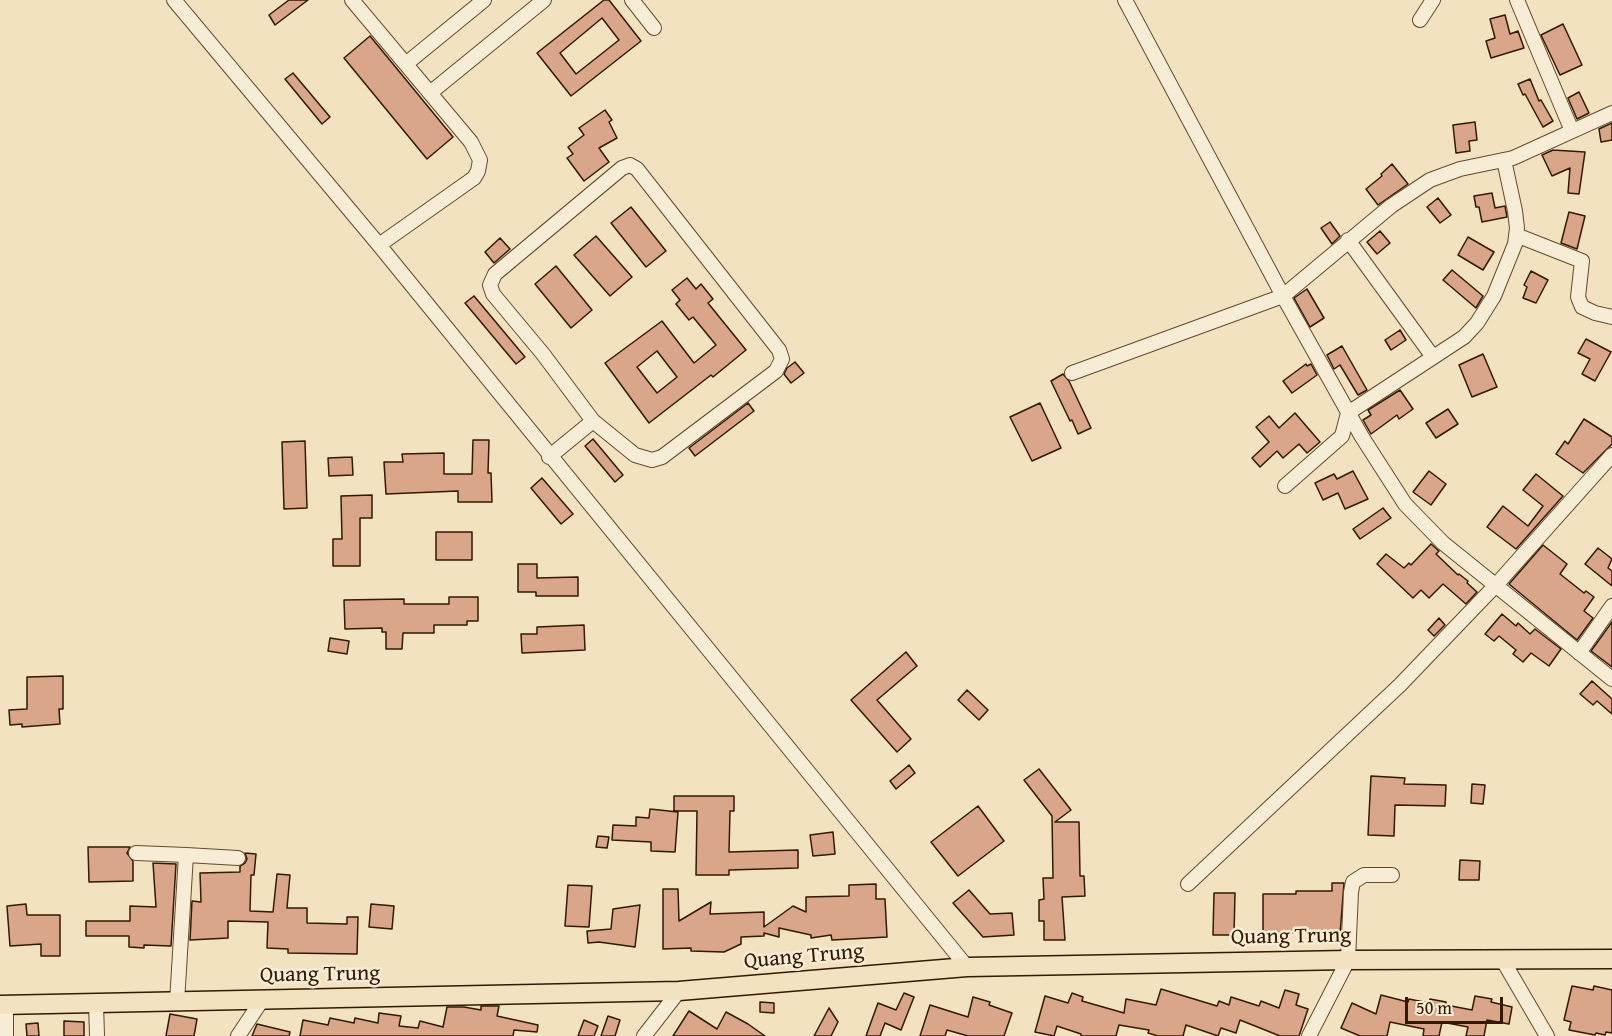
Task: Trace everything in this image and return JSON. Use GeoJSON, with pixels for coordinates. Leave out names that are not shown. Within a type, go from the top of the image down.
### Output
{"type":"FeatureCollection","features":[{"type":"Feature","properties":{"kind":"main road","name":"Quang Trung"},"geometry":{"type":"LineString","coordinates":[[3,1005],[679,992],[967,967],[1612,958]]}},
{"type":"Feature","properties":{"kind":"street"},"geometry":{"type":"LineString","coordinates":[[174,0],[379,245],[549,457],[967,967]]}},
{"type":"Feature","properties":{"kind":"street"},"geometry":{"type":"LineString","coordinates":[[352,0],[407,63],[476,149],[480,160],[478,171],[465,186],[379,245]]}},
{"type":"Feature","properties":{"kind":"street"},"geometry":{"type":"LineString","coordinates":[[407,63],[484,0]]}},
{"type":"Feature","properties":{"kind":"street"},"geometry":{"type":"LineString","coordinates":[[430,93],[544,0]]}},
{"type":"Feature","properties":{"kind":"street"},"geometry":{"type":"LineString","coordinates":[[632,0],[654,28]]}},
{"type":"Feature","properties":{"kind":"street"},"geometry":{"type":"LineString","coordinates":[[1125,0],[1283,296],[1348,413],[1405,504],[1443,543],[1612,679]]}},
{"type":"Feature","properties":{"kind":"street"},"geometry":{"type":"LineString","coordinates":[[1420,20],[1433,0]]}},
{"type":"Feature","properties":{"kind":"street"},"geometry":{"type":"LineString","coordinates":[[1517,0],[1572,131]]}},
{"type":"Feature","properties":{"kind":"street"},"geometry":{"type":"LineString","coordinates":[[1072,373],[1283,296],[1391,206],[1430,180],[1460,169],[1513,158],[1612,113]]}},
{"type":"Feature","properties":{"kind":"street"},"geometry":{"type":"LineString","coordinates":[[1285,486],[1342,436],[1348,413],[1464,337],[1477,323],[1507,269],[1516,235],[1515,211],[1504,160]]}},
{"type":"Feature","properties":{"kind":"street"},"geometry":{"type":"LineString","coordinates":[[630,165],[637,169],[779,350],[782,359],[776,371],[662,457],[656,459],[641,458],[635,455],[593,421],[543,354],[493,294],[491,281],[495,274],[622,168],[630,165]]}},
{"type":"Feature","properties":{"kind":"street"},"geometry":{"type":"LineString","coordinates":[[1516,235],[1582,261],[1579,302],[1586,310],[1612,316]]}},
{"type":"Feature","properties":{"kind":"street"},"geometry":{"type":"LineString","coordinates":[[1348,240],[1433,357]]}},
{"type":"Feature","properties":{"kind":"street"},"geometry":{"type":"LineString","coordinates":[[549,457],[593,421]]}},
{"type":"Feature","properties":{"kind":"street"},"geometry":{"type":"LineString","coordinates":[[1188,884],[1400,685],[1496,585],[1612,455]]}},
{"type":"Feature","properties":{"kind":"street"},"geometry":{"type":"LineString","coordinates":[[1579,653],[1612,606]]}},
{"type":"Feature","properties":{"kind":"street"},"geometry":{"type":"LineString","coordinates":[[136,853],[238,858]]}},
{"type":"Feature","properties":{"kind":"street"},"geometry":{"type":"LineString","coordinates":[[177,1002],[186,855]]}},
{"type":"Feature","properties":{"kind":"street"},"geometry":{"type":"LineString","coordinates":[[1309,1036],[1348,960],[1353,882],[1364,875],[1392,875]]}},
{"type":"Feature","properties":{"kind":"street"},"geometry":{"type":"LineString","coordinates":[[1502,959],[1547,1036]]}},
{"type":"Feature","properties":{"kind":"street"},"geometry":{"type":"LineString","coordinates":[[644,1036],[679,992]]}},
{"type":"Feature","properties":{"kind":"street"},"geometry":{"type":"LineString","coordinates":[[238,1036],[262,1000]]}},
{"type":"Feature","properties":{"kind":"street"},"geometry":{"type":"LineString","coordinates":[[96,1003],[97,1036]]}},
{"type":"Feature","properties":{"kind":"street"},"geometry":{"type":"LineString","coordinates":[[3,1005],[6,1036]]}},
{"type":"Feature","properties":{"kind":"building"},"geometry":{"type":"Polygon","coordinates":[[[289,0],[308,0],[275,25],[269,15],[289,0]]]}},
{"type":"Feature","properties":{"kind":"building"},"geometry":{"type":"Polygon","coordinates":[[[604,0],[609,0],[641,41],[571,96],[537,53],[604,0]],[[602,18],[560,53],[576,74],[619,40],[602,18]]]}},
{"type":"Feature","properties":{"kind":"building"},"geometry":{"type":"Polygon","coordinates":[[[1505,15],[1510,34],[1518,31],[1524,48],[1491,58],[1486,41],[1495,38],[1490,19],[1505,15]]]}},
{"type":"Feature","properties":{"kind":"building"},"geometry":{"type":"Polygon","coordinates":[[[1563,24],[1582,65],[1560,75],[1541,35],[1563,24]]]}},
{"type":"Feature","properties":{"kind":"building"},"geometry":{"type":"Polygon","coordinates":[[[370,36],[453,137],[427,159],[344,58],[370,36]]]}},
{"type":"Feature","properties":{"kind":"building"},"geometry":{"type":"Polygon","coordinates":[[[293,73],[330,117],[322,124],[285,79],[293,73]]]}},
{"type":"Feature","properties":{"kind":"building"},"geometry":{"type":"Polygon","coordinates":[[[1530,79],[1539,101],[1541,100],[1553,121],[1543,127],[1518,84],[1530,79]]]}},
{"type":"Feature","properties":{"kind":"building"},"geometry":{"type":"Polygon","coordinates":[[[1579,92],[1589,113],[1577,119],[1568,98],[1579,92]]]}},
{"type":"Feature","properties":{"kind":"building"},"geometry":{"type":"Polygon","coordinates":[[[605,110],[612,120],[609,122],[617,138],[599,148],[609,162],[584,181],[567,158],[573,154],[568,147],[584,135],[579,128],[605,110]]]}},
{"type":"Feature","properties":{"kind":"building"},"geometry":{"type":"Polygon","coordinates":[[[1475,122],[1477,140],[1469,141],[1470,151],[1456,153],[1453,125],[1475,122]]]}},
{"type":"Feature","properties":{"kind":"building"},"geometry":{"type":"Polygon","coordinates":[[[1612,123],[1612,140],[1601,142],[1599,129],[1612,123]]]}},
{"type":"Feature","properties":{"kind":"building"},"geometry":{"type":"Polygon","coordinates":[[[1553,150],[1585,152],[1579,194],[1568,193],[1570,168],[1552,176],[1542,155],[1553,150]]]}},
{"type":"Feature","properties":{"kind":"building"},"geometry":{"type":"Polygon","coordinates":[[[1392,164],[1408,184],[1378,205],[1366,189],[1392,164]]]}},
{"type":"Feature","properties":{"kind":"building"},"geometry":{"type":"Polygon","coordinates":[[[1492,193],[1495,208],[1505,206],[1507,217],[1482,222],[1474,196],[1492,193]]]}},
{"type":"Feature","properties":{"kind":"building"},"geometry":{"type":"Polygon","coordinates":[[[1438,198],[1451,215],[1440,223],[1427,207],[1438,198]]]}},
{"type":"Feature","properties":{"kind":"building"},"geometry":{"type":"Polygon","coordinates":[[[631,207],[666,251],[646,267],[611,223],[631,207]]]}},
{"type":"Feature","properties":{"kind":"building"},"geometry":{"type":"Polygon","coordinates":[[[1569,212],[1585,216],[1577,249],[1561,243],[1569,212]]]}},
{"type":"Feature","properties":{"kind":"building"},"geometry":{"type":"Polygon","coordinates":[[[1330,222],[1340,236],[1332,244],[1321,228],[1330,222]]]}},
{"type":"Feature","properties":{"kind":"building"},"geometry":{"type":"Polygon","coordinates":[[[1380,231],[1390,243],[1377,254],[1367,242],[1380,231]]]}},
{"type":"Feature","properties":{"kind":"building"},"geometry":{"type":"Polygon","coordinates":[[[596,236],[632,277],[610,296],[574,255],[596,236]]]}},
{"type":"Feature","properties":{"kind":"building"},"geometry":{"type":"Polygon","coordinates":[[[1468,237],[1494,252],[1483,270],[1458,255],[1468,237]]]}},
{"type":"Feature","properties":{"kind":"building"},"geometry":{"type":"Polygon","coordinates":[[[500,238],[510,249],[494,263],[485,252],[500,238]]]}},
{"type":"Feature","properties":{"kind":"building"},"geometry":{"type":"Polygon","coordinates":[[[556,266],[592,310],[571,328],[535,284],[556,266]]]}},
{"type":"Feature","properties":{"kind":"building"},"geometry":{"type":"Polygon","coordinates":[[[1452,270],[1483,296],[1476,308],[1443,280],[1452,270]]]}},
{"type":"Feature","properties":{"kind":"building"},"geometry":{"type":"Polygon","coordinates":[[[1531,271],[1548,280],[1536,303],[1523,298],[1527,287],[1524,285],[1531,271]]]}},
{"type":"Feature","properties":{"kind":"building"},"geometry":{"type":"Polygon","coordinates":[[[687,278],[696,289],[701,284],[713,299],[708,303],[746,350],[649,423],[605,363],[662,321],[694,363],[716,345],[693,317],[689,320],[676,304],[680,300],[672,290],[687,278]],[[657,351],[637,367],[657,393],[677,377],[657,351]]]}},
{"type":"Feature","properties":{"kind":"building"},"geometry":{"type":"Polygon","coordinates":[[[1307,289],[1324,318],[1310,327],[1294,298],[1307,289]]]}},
{"type":"Feature","properties":{"kind":"building"},"geometry":{"type":"Polygon","coordinates":[[[474,296],[525,357],[516,364],[465,303],[474,296]]]}},
{"type":"Feature","properties":{"kind":"building"},"geometry":{"type":"Polygon","coordinates":[[[1400,330],[1406,340],[1391,350],[1385,340],[1400,330]]]}},
{"type":"Feature","properties":{"kind":"building"},"geometry":{"type":"Polygon","coordinates":[[[1586,339],[1611,352],[1595,381],[1582,374],[1590,359],[1578,353],[1586,339]]]}},
{"type":"Feature","properties":{"kind":"building"},"geometry":{"type":"Polygon","coordinates":[[[1342,346],[1367,390],[1358,395],[1340,365],[1334,369],[1327,355],[1342,346]]]}},
{"type":"Feature","properties":{"kind":"building"},"geometry":{"type":"Polygon","coordinates":[[[1483,354],[1497,387],[1472,397],[1459,365],[1483,354]]]}},
{"type":"Feature","properties":{"kind":"building"},"geometry":{"type":"Polygon","coordinates":[[[795,362],[804,373],[791,383],[784,374],[787,368],[795,362]]]}},
{"type":"Feature","properties":{"kind":"building"},"geometry":{"type":"Polygon","coordinates":[[[1306,364],[1307,366],[1311,364],[1317,375],[1292,393],[1283,381],[1306,364]]]}},
{"type":"Feature","properties":{"kind":"building"},"geometry":{"type":"Polygon","coordinates":[[[1063,374],[1069,381],[1091,428],[1078,434],[1051,381],[1063,374]]]}},
{"type":"Feature","properties":{"kind":"building"},"geometry":{"type":"Polygon","coordinates":[[[1400,390],[1413,409],[1399,419],[1397,415],[1371,434],[1363,420],[1371,415],[1368,410],[1400,390]]]}},
{"type":"Feature","properties":{"kind":"building"},"geometry":{"type":"Polygon","coordinates":[[[748,403],[754,411],[695,456],[689,448],[748,403]]]}},
{"type":"Feature","properties":{"kind":"building"},"geometry":{"type":"Polygon","coordinates":[[[1040,403],[1061,448],[1032,461],[1010,417],[1040,403]]]}},
{"type":"Feature","properties":{"kind":"building"},"geometry":{"type":"Polygon","coordinates":[[[1448,409],[1458,424],[1436,438],[1426,423],[1448,409]]]}},
{"type":"Feature","properties":{"kind":"building"},"geometry":{"type":"Polygon","coordinates":[[[1295,413],[1320,442],[1307,453],[1299,444],[1283,458],[1277,451],[1260,467],[1252,458],[1269,442],[1256,427],[1269,416],[1279,428],[1295,413]]]}},
{"type":"Feature","properties":{"kind":"building"},"geometry":{"type":"Polygon","coordinates":[[[1584,419],[1612,437],[1612,444],[1583,473],[1556,454],[1565,441],[1568,444],[1584,419]]]}},
{"type":"Feature","properties":{"kind":"building"},"geometry":{"type":"Polygon","coordinates":[[[593,439],[623,475],[615,482],[585,446],[593,439]]]}},
{"type":"Feature","properties":{"kind":"building"},"geometry":{"type":"Polygon","coordinates":[[[473,440],[489,440],[488,473],[491,473],[492,502],[458,502],[458,491],[386,494],[384,462],[403,462],[402,454],[444,453],[444,474],[472,474],[473,440]]]}},
{"type":"Feature","properties":{"kind":"building"},"geometry":{"type":"Polygon","coordinates":[[[305,441],[307,508],[284,509],[282,442],[305,441]]]}},
{"type":"Feature","properties":{"kind":"building"},"geometry":{"type":"Polygon","coordinates":[[[352,457],[353,475],[329,476],[328,458],[352,457]]]}},
{"type":"Feature","properties":{"kind":"building"},"geometry":{"type":"Polygon","coordinates":[[[1353,471],[1368,499],[1345,509],[1338,493],[1323,500],[1315,483],[1334,474],[1337,479],[1353,471]]]}},
{"type":"Feature","properties":{"kind":"building"},"geometry":{"type":"Polygon","coordinates":[[[1429,471],[1446,484],[1431,505],[1413,492],[1429,471]]]}},
{"type":"Feature","properties":{"kind":"building"},"geometry":{"type":"Polygon","coordinates":[[[1536,474],[1563,496],[1516,549],[1487,527],[1503,506],[1528,526],[1543,506],[1523,490],[1536,474]]]}},
{"type":"Feature","properties":{"kind":"building"},"geometry":{"type":"Polygon","coordinates":[[[542,478],[573,514],[561,524],[531,488],[542,478]]]}},
{"type":"Feature","properties":{"kind":"building"},"geometry":{"type":"Polygon","coordinates":[[[372,495],[372,518],[360,518],[360,566],[333,566],[333,539],[342,539],[341,496],[372,495]]]}},
{"type":"Feature","properties":{"kind":"building"},"geometry":{"type":"Polygon","coordinates":[[[1383,508],[1391,518],[1360,539],[1353,529],[1383,508]]]}},
{"type":"Feature","properties":{"kind":"building"},"geometry":{"type":"Polygon","coordinates":[[[436,532],[472,532],[472,560],[436,560],[436,532]]]}},
{"type":"Feature","properties":{"kind":"building"},"geometry":{"type":"Polygon","coordinates":[[[1431,544],[1439,551],[1436,554],[1458,575],[1468,581],[1467,583],[1477,592],[1466,604],[1443,584],[1429,598],[1421,590],[1413,598],[1377,564],[1386,554],[1404,568],[1409,563],[1411,565],[1431,544]]]}},
{"type":"Feature","properties":{"kind":"building"},"geometry":{"type":"Polygon","coordinates":[[[1543,545],[1567,564],[1560,574],[1584,593],[1586,591],[1594,597],[1584,611],[1593,618],[1577,640],[1509,584],[1543,545]]]}},
{"type":"Feature","properties":{"kind":"building"},"geometry":{"type":"Polygon","coordinates":[[[1598,548],[1612,559],[1608,568],[1612,571],[1612,586],[1585,564],[1598,548]]]}},
{"type":"Feature","properties":{"kind":"building"},"geometry":{"type":"Polygon","coordinates":[[[518,564],[537,564],[537,578],[578,577],[578,596],[536,596],[536,592],[518,592],[518,564]]]}},
{"type":"Feature","properties":{"kind":"building"},"geometry":{"type":"Polygon","coordinates":[[[449,597],[478,597],[478,621],[467,621],[467,625],[434,625],[434,633],[403,633],[402,649],[386,649],[386,632],[382,632],[382,628],[345,629],[344,600],[404,599],[404,604],[449,604],[449,597]]]}},
{"type":"Feature","properties":{"kind":"building"},"geometry":{"type":"Polygon","coordinates":[[[1502,614],[1516,626],[1518,623],[1530,634],[1535,629],[1561,649],[1549,666],[1531,653],[1523,662],[1513,654],[1516,650],[1499,636],[1494,641],[1485,634],[1502,614]]]}},
{"type":"Feature","properties":{"kind":"building"},"geometry":{"type":"Polygon","coordinates":[[[1439,618],[1445,625],[1434,636],[1428,630],[1439,618]]]}},
{"type":"Feature","properties":{"kind":"building"},"geometry":{"type":"Polygon","coordinates":[[[1612,622],[1612,667],[1591,651],[1612,622]]]}},
{"type":"Feature","properties":{"kind":"building"},"geometry":{"type":"Polygon","coordinates":[[[584,625],[585,650],[522,653],[521,634],[537,634],[537,627],[584,625]]]}},
{"type":"Feature","properties":{"kind":"building"},"geometry":{"type":"Polygon","coordinates":[[[330,638],[349,641],[347,654],[328,651],[330,638]]]}},
{"type":"Feature","properties":{"kind":"building"},"geometry":{"type":"Polygon","coordinates":[[[906,652],[917,666],[877,700],[911,739],[897,752],[851,700],[906,652]]]}},
{"type":"Feature","properties":{"kind":"building"},"geometry":{"type":"Polygon","coordinates":[[[63,676],[63,709],[59,709],[60,724],[22,727],[22,724],[10,725],[9,710],[27,709],[27,677],[63,676]]]}},
{"type":"Feature","properties":{"kind":"building"},"geometry":{"type":"Polygon","coordinates":[[[1592,681],[1612,699],[1612,714],[1597,701],[1593,705],[1580,694],[1592,681]]]}},
{"type":"Feature","properties":{"kind":"building"},"geometry":{"type":"Polygon","coordinates":[[[967,690],[988,710],[979,720],[958,700],[967,690]]]}},
{"type":"Feature","properties":{"kind":"building"},"geometry":{"type":"Polygon","coordinates":[[[909,765],[915,773],[896,789],[890,781],[909,765]]]}},
{"type":"Feature","properties":{"kind":"building"},"geometry":{"type":"Polygon","coordinates":[[[1039,769],[1071,810],[1055,822],[1079,822],[1080,876],[1084,876],[1085,896],[1062,897],[1065,940],[1044,940],[1044,921],[1039,921],[1039,900],[1044,899],[1043,878],[1053,878],[1052,816],[1024,780],[1039,769]]]}},
{"type":"Feature","properties":{"kind":"building"},"geometry":{"type":"Polygon","coordinates":[[[1371,776],[1405,778],[1404,784],[1446,785],[1445,806],[1395,805],[1394,836],[1368,835],[1371,776]]]}},
{"type":"Feature","properties":{"kind":"building"},"geometry":{"type":"Polygon","coordinates":[[[1472,784],[1485,785],[1483,804],[1471,803],[1472,784]]]}},
{"type":"Feature","properties":{"kind":"building"},"geometry":{"type":"Polygon","coordinates":[[[674,796],[734,796],[734,811],[730,811],[729,852],[798,850],[798,868],[729,870],[729,875],[696,875],[697,811],[674,811],[674,796]]]}},
{"type":"Feature","properties":{"kind":"building"},"geometry":{"type":"Polygon","coordinates":[[[978,806],[1004,841],[958,876],[931,842],[978,806]]]}},
{"type":"Feature","properties":{"kind":"building"},"geometry":{"type":"Polygon","coordinates":[[[650,809],[678,812],[675,852],[651,851],[651,842],[612,840],[613,825],[636,826],[636,817],[649,818],[650,809]]]}},
{"type":"Feature","properties":{"kind":"building"},"geometry":{"type":"Polygon","coordinates":[[[833,832],[835,854],[813,856],[810,835],[833,832]]]}},
{"type":"Feature","properties":{"kind":"building"},"geometry":{"type":"Polygon","coordinates":[[[598,836],[609,837],[607,848],[596,847],[598,836]]]}},
{"type":"Feature","properties":{"kind":"building"},"geometry":{"type":"Polygon","coordinates":[[[88,847],[130,847],[127,853],[133,861],[133,881],[89,882],[88,847]]]}},
{"type":"Feature","properties":{"kind":"building"},"geometry":{"type":"Polygon","coordinates":[[[245,853],[256,854],[254,875],[251,875],[250,911],[273,912],[277,874],[290,875],[287,908],[307,908],[307,923],[347,924],[347,917],[358,917],[357,954],[288,953],[288,949],[267,948],[268,922],[228,921],[228,938],[190,940],[192,901],[201,902],[200,873],[240,872],[240,866],[247,859],[245,853]]]}},
{"type":"Feature","properties":{"kind":"building"},"geometry":{"type":"Polygon","coordinates":[[[1460,860],[1480,861],[1479,880],[1459,880],[1460,860]]]}},
{"type":"Feature","properties":{"kind":"building"},"geometry":{"type":"Polygon","coordinates":[[[153,863],[176,864],[171,946],[129,947],[129,936],[86,936],[86,921],[130,921],[130,906],[156,907],[153,863]]]}},
{"type":"Feature","properties":{"kind":"building"},"geometry":{"type":"Polygon","coordinates":[[[1332,883],[1344,883],[1340,934],[1263,932],[1263,894],[1332,891],[1332,883]]]}},
{"type":"Feature","properties":{"kind":"building"},"geometry":{"type":"Polygon","coordinates":[[[876,884],[876,899],[885,899],[887,937],[832,940],[831,935],[811,938],[811,935],[779,928],[779,937],[764,933],[764,936],[741,937],[741,944],[724,952],[691,951],[691,948],[663,949],[663,889],[678,889],[679,921],[711,902],[710,914],[764,912],[764,927],[793,906],[806,912],[806,897],[849,896],[849,885],[876,884]]]}},
{"type":"Feature","properties":{"kind":"building"},"geometry":{"type":"Polygon","coordinates":[[[568,885],[592,886],[589,927],[565,926],[568,885]]]}},
{"type":"Feature","properties":{"kind":"building"},"geometry":{"type":"Polygon","coordinates":[[[969,890],[990,914],[1012,913],[1014,935],[983,937],[953,903],[969,890]]]}},
{"type":"Feature","properties":{"kind":"building"},"geometry":{"type":"Polygon","coordinates":[[[1214,893],[1235,893],[1234,935],[1213,935],[1214,893]]]}},
{"type":"Feature","properties":{"kind":"building"},"geometry":{"type":"Polygon","coordinates":[[[26,904],[27,915],[60,915],[60,956],[41,956],[41,944],[10,946],[7,906],[26,904]]]}},
{"type":"Feature","properties":{"kind":"building"},"geometry":{"type":"Polygon","coordinates":[[[371,904],[394,906],[392,929],[369,927],[371,904]]]}},
{"type":"Feature","properties":{"kind":"building"},"geometry":{"type":"Polygon","coordinates":[[[640,905],[635,947],[599,942],[588,943],[587,931],[611,929],[613,909],[640,905]]]}},
{"type":"Feature","properties":{"kind":"building"},"geometry":{"type":"Polygon","coordinates":[[[1572,986],[1593,990],[1594,986],[1612,990],[1612,1033],[1606,1032],[1605,1035],[1596,1033],[1595,1035],[1569,1030],[1571,1022],[1564,1020],[1572,986]]]}},
{"type":"Feature","properties":{"kind":"building"},"geometry":{"type":"Polygon","coordinates":[[[1161,989],[1217,1006],[1219,1001],[1229,1005],[1231,997],[1259,1006],[1261,1001],[1279,1008],[1285,990],[1299,994],[1296,1005],[1308,1009],[1299,1036],[1280,1036],[1240,1020],[1236,1033],[1221,1028],[1218,1036],[1186,1025],[1183,1036],[1158,1036],[1148,1033],[1149,1030],[1119,1025],[1116,1036],[1081,1036],[1081,1034],[1057,1026],[1054,1036],[1035,1032],[1045,996],[1068,1003],[1072,993],[1083,997],[1082,1001],[1124,1013],[1126,999],[1156,1005],[1161,989]]]}},
{"type":"Feature","properties":{"kind":"building"},"geometry":{"type":"Polygon","coordinates":[[[904,993],[914,997],[901,1030],[885,1023],[880,1036],[866,1036],[878,1003],[896,1010],[904,993]]]}},
{"type":"Feature","properties":{"kind":"building"},"geometry":{"type":"Polygon","coordinates":[[[1381,995],[1408,1002],[1409,999],[1429,1003],[1430,999],[1472,1010],[1475,996],[1492,999],[1491,1002],[1512,1007],[1509,1024],[1487,1020],[1484,1036],[1466,1036],[1468,1027],[1442,1022],[1439,1036],[1423,1036],[1424,1029],[1390,1022],[1387,1036],[1360,1036],[1341,1028],[1352,1003],[1376,1014],[1381,995]]]}},
{"type":"Feature","properties":{"kind":"building"},"geometry":{"type":"Polygon","coordinates":[[[973,997],[990,1002],[989,1005],[1012,1013],[1004,1036],[968,1036],[947,1030],[945,1036],[920,1036],[930,1005],[968,1017],[973,997]]]}},
{"type":"Feature","properties":{"kind":"building"},"geometry":{"type":"Polygon","coordinates":[[[760,1002],[774,1003],[774,1013],[760,1012],[760,1002]]]}},
{"type":"Feature","properties":{"kind":"building"},"geometry":{"type":"Polygon","coordinates":[[[481,1006],[499,1006],[497,1016],[538,1025],[537,1032],[514,1030],[513,1036],[300,1036],[303,1020],[328,1025],[330,1018],[354,1023],[355,1018],[378,1023],[379,1013],[401,1016],[399,1026],[418,1028],[420,1021],[443,1027],[447,1007],[481,1010],[481,1006]]]}},
{"type":"Feature","properties":{"kind":"building"},"geometry":{"type":"Polygon","coordinates":[[[829,1008],[838,1022],[831,1036],[814,1036],[829,1008]]]}},
{"type":"Feature","properties":{"kind":"building"},"geometry":{"type":"Polygon","coordinates":[[[689,1011],[717,1029],[726,1012],[765,1036],[673,1036],[689,1011]]]}},
{"type":"Feature","properties":{"kind":"building"},"geometry":{"type":"Polygon","coordinates":[[[170,1014],[197,1019],[194,1036],[166,1036],[170,1014]]]}},
{"type":"Feature","properties":{"kind":"building"},"geometry":{"type":"Polygon","coordinates":[[[608,1016],[620,1020],[615,1036],[601,1036],[608,1016]]]}},
{"type":"Feature","properties":{"kind":"building"},"geometry":{"type":"Polygon","coordinates":[[[584,1020],[598,1026],[594,1036],[578,1036],[584,1020]]]}},
{"type":"Feature","properties":{"kind":"building"},"geometry":{"type":"Polygon","coordinates":[[[64,1021],[84,1022],[84,1036],[64,1036],[64,1021]]]}},
{"type":"Feature","properties":{"kind":"building"},"geometry":{"type":"Polygon","coordinates":[[[38,1023],[39,1036],[27,1036],[26,1024],[38,1023]]]}},
{"type":"Feature","properties":{"kind":"building"},"geometry":{"type":"Polygon","coordinates":[[[257,1024],[290,1032],[289,1036],[252,1036],[257,1024]]]}}]}
